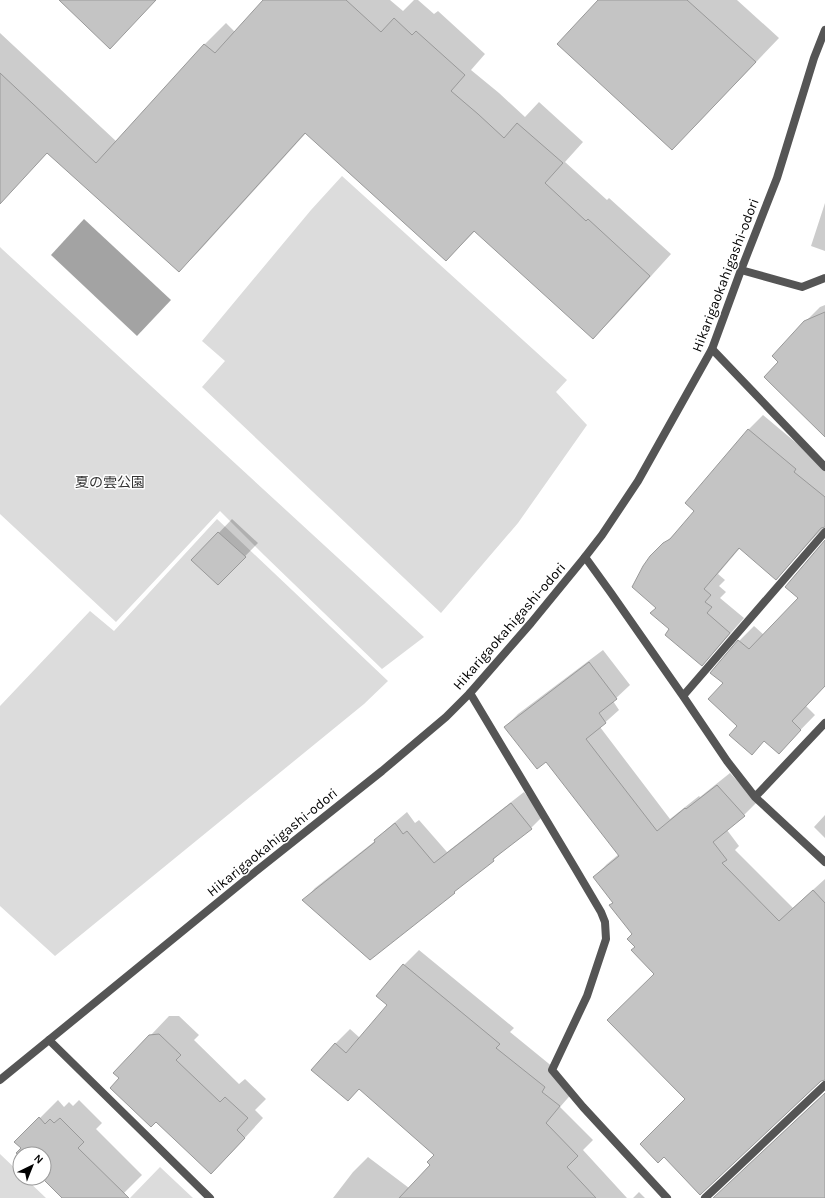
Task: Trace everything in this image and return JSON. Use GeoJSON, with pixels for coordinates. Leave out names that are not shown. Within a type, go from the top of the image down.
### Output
{"type":"FeatureCollection","features":[{"type":"Feature","properties":{"kind":"street","name":"Hikarigaokahigashi-odori"},"geometry":{"type":"LineString","coordinates":[[0,1080],[260,867],[382,771],[446,717],[470,693],[531,624],[585,557],[602,535],[638,481],[712,349],[777,178],[814,58],[825,30]]}},
{"type":"Feature","properties":{"kind":"street"},"geometry":{"type":"LineString","coordinates":[[741,270],[802,287],[825,278]]}},
{"type":"Feature","properties":{"kind":"street"},"geometry":{"type":"LineString","coordinates":[[712,349],[825,467]]}},
{"type":"Feature","properties":{"kind":"street"},"geometry":{"type":"LineString","coordinates":[[684,696],[825,532]]}},
{"type":"Feature","properties":{"kind":"street"},"geometry":{"type":"LineString","coordinates":[[585,557],[684,696],[727,761],[755,797],[825,862]]}},
{"type":"Feature","properties":{"kind":"street"},"geometry":{"type":"LineString","coordinates":[[470,693],[601,912],[605,922],[606,939],[587,996],[552,1070],[583,1107],[667,1198]]}},
{"type":"Feature","properties":{"kind":"street"},"geometry":{"type":"LineString","coordinates":[[755,797],[825,723]]}},
{"type":"Feature","properties":{"kind":"street"},"geometry":{"type":"LineString","coordinates":[[49,1040],[210,1198]]}},
{"type":"Feature","properties":{"kind":"street"},"geometry":{"type":"LineString","coordinates":[[705,1198],[825,1085]]}},
{"type":"Feature","properties":{"kind":"green space"},"geometry":{"type":"Polygon","coordinates":[[[342,176],[567,380],[556,392],[587,425],[518,523],[441,613],[202,387],[225,361],[202,341],[311,210],[342,176]]]}},
{"type":"Feature","properties":{"kind":"green space","name":"夏の雲公園"},"geometry":{"type":"Polygon","coordinates":[[[0,247],[424,637],[382,669],[220,511],[116,622],[0,514],[0,247]]]}},
{"type":"Feature","properties":{"kind":"green space"},"geometry":{"type":"Polygon","coordinates":[[[217,519],[388,681],[364,704],[55,956],[0,906],[0,706],[90,611],[114,631],[217,519]]]}},
{"type":"Feature","properties":{"kind":"green space"},"geometry":{"type":"Polygon","coordinates":[[[0,1154],[12,1165],[12,1186],[33,1186],[46,1198],[0,1198],[0,1154]]]}},
{"type":"Feature","properties":{"kind":"green space"},"geometry":{"type":"Polygon","coordinates":[[[160,1167],[193,1198],[130,1198],[160,1167]]]}},
{"type":"Feature","properties":{"kind":"shaded area"},"geometry":{"type":"Polygon","coordinates":[[[84,219],[171,300],[137,336],[51,255],[84,219]]]}},
{"type":"Feature","properties":{"kind":"building"},"geometry":{"type":"Polygon","coordinates":[[[59,0],[156,0],[110,49],[59,0]]]}},
{"type":"Feature","properties":{"kind":"building"},"geometry":{"type":"Polygon","coordinates":[[[263,0],[346,0],[381,32],[394,18],[412,35],[416,31],[465,75],[451,91],[504,138],[517,123],[563,163],[545,183],[586,221],[588,219],[650,276],[593,339],[474,231],[446,261],[305,133],[179,272],[47,153],[0,204],[0,73],[96,163],[204,44],[215,53],[263,0]]]}},
{"type":"Feature","properties":{"kind":"building"},"geometry":{"type":"Polygon","coordinates":[[[598,0],[687,0],[756,62],[672,150],[557,44],[598,0]]]}},
{"type":"Feature","properties":{"kind":"building"},"geometry":{"type":"Polygon","coordinates":[[[825,312],[825,437],[764,377],[778,362],[772,356],[804,321],[825,312]]]}},
{"type":"Feature","properties":{"kind":"building"},"geometry":{"type":"Polygon","coordinates":[[[748,429],[796,469],[794,472],[825,497],[825,527],[821,528],[776,580],[739,548],[704,589],[711,595],[705,602],[712,607],[707,613],[730,633],[702,666],[665,635],[669,629],[650,613],[656,608],[632,587],[650,556],[663,543],[670,539],[694,511],[685,503],[748,429]]]}},
{"type":"Feature","properties":{"kind":"building"},"geometry":{"type":"Polygon","coordinates":[[[218,532],[246,557],[218,585],[191,560],[218,532]]]}},
{"type":"Feature","properties":{"kind":"building"},"geometry":{"type":"Polygon","coordinates":[[[825,540],[825,686],[792,721],[801,730],[779,754],[764,741],[752,755],[729,735],[737,726],[708,699],[723,683],[710,673],[738,640],[749,649],[798,598],[785,587],[825,540]]]}},
{"type":"Feature","properties":{"kind":"building"},"geometry":{"type":"Polygon","coordinates":[[[589,662],[617,699],[599,713],[606,723],[586,739],[657,831],[685,808],[686,809],[717,785],[745,816],[713,842],[727,860],[722,863],[779,921],[813,890],[825,903],[825,1080],[821,1081],[700,1195],[664,1157],[658,1163],[640,1144],[685,1099],[607,1020],[654,974],[631,950],[635,947],[627,939],[632,934],[609,905],[613,903],[593,877],[619,856],[546,762],[537,769],[504,727],[589,662]]]}},
{"type":"Feature","properties":{"kind":"building"},"geometry":{"type":"Polygon","coordinates":[[[511,803],[532,829],[493,859],[494,861],[454,892],[455,893],[370,960],[302,900],[375,842],[374,840],[395,823],[403,834],[407,831],[434,863],[511,803]]]}},
{"type":"Feature","properties":{"kind":"building"},"geometry":{"type":"Polygon","coordinates":[[[403,964],[500,1044],[496,1048],[545,1087],[542,1092],[560,1106],[546,1123],[578,1156],[567,1167],[596,1198],[399,1198],[430,1165],[427,1162],[434,1155],[359,1089],[348,1101],[311,1070],[335,1043],[346,1053],[387,1005],[376,996],[403,964]]]}},
{"type":"Feature","properties":{"kind":"building"},"geometry":{"type":"Polygon","coordinates":[[[159,1034],[181,1055],[176,1060],[220,1102],[225,1097],[248,1118],[237,1130],[245,1138],[211,1174],[156,1122],[151,1127],[110,1088],[119,1078],[113,1073],[149,1035],[159,1034]]]}},
{"type":"Feature","properties":{"kind":"building"},"geometry":{"type":"Polygon","coordinates":[[[825,1093],[825,1198],[713,1198],[825,1093]]]}},
{"type":"Feature","properties":{"kind":"building"},"geometry":{"type":"Polygon","coordinates":[[[39,1117],[45,1124],[50,1119],[54,1123],[60,1118],[84,1142],[78,1148],[129,1198],[62,1198],[50,1186],[52,1186],[52,1146],[19,1146],[14,1142],[39,1117]]]}}]}
